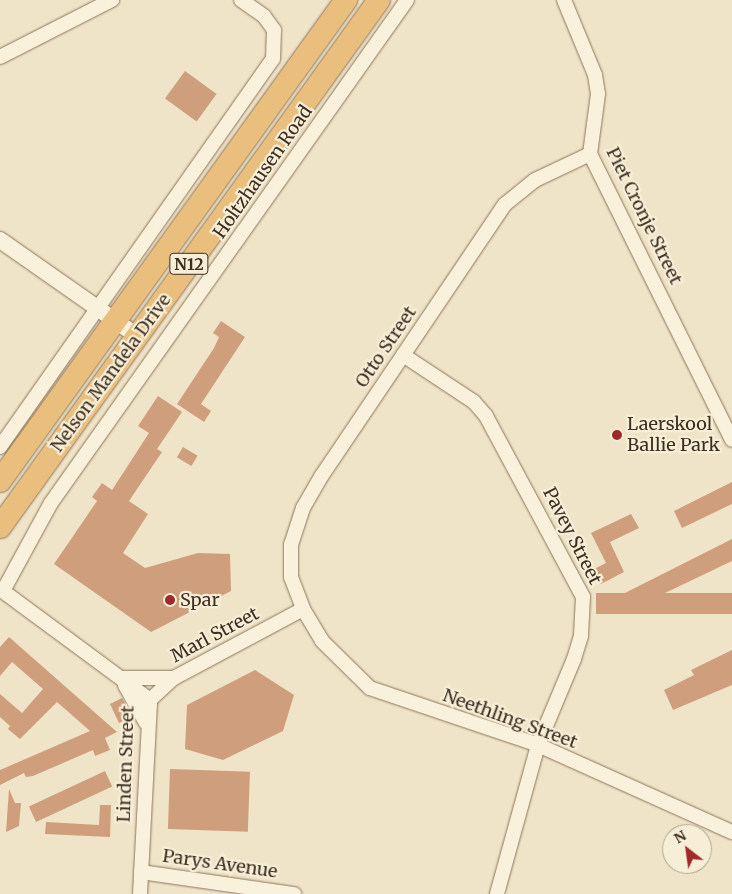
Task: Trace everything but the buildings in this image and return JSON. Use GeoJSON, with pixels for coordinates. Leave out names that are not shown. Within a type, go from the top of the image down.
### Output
{"type":"FeatureCollection","features":[{"type":"Feature","properties":{"kind":"highway","name":"Nelson Mandela Drive"},"geometry":{"type":"LineString","coordinates":[[0,481],[346,0]]}},
{"type":"Feature","properties":{"kind":"highway","name":"Nelson Mandela Drive"},"geometry":{"type":"LineString","coordinates":[[0,527],[379,0]]}},
{"type":"Feature","properties":{"kind":"street"},"geometry":{"type":"LineString","coordinates":[[1,54],[112,0]]}},
{"type":"Feature","properties":{"kind":"street"},"geometry":{"type":"LineString","coordinates":[[0,447],[95,308],[273,59],[274,30],[264,16],[241,0]]}},
{"type":"Feature","properties":{"kind":"street","name":"Holtzhausen Road"},"geometry":{"type":"LineString","coordinates":[[2,590],[51,503],[407,0]]}},
{"type":"Feature","properties":{"kind":"street","name":"Piet Cronje Street"},"geometry":{"type":"LineString","coordinates":[[564,0],[595,75],[598,94],[590,154],[732,440]]}},
{"type":"Feature","properties":{"kind":"street","name":"Otto Street"},"geometry":{"type":"LineString","coordinates":[[303,609],[291,577],[289,555],[303,508],[505,204],[535,180],[590,154]]}},
{"type":"Feature","properties":{"kind":"street"},"geometry":{"type":"LineString","coordinates":[[0,240],[137,336]]}},
{"type":"Feature","properties":{"kind":"street","name":"Pavey Street"},"geometry":{"type":"LineString","coordinates":[[403,355],[474,402],[486,416],[583,597],[581,636],[574,659],[538,745],[497,894]]}},
{"type":"Feature","properties":{"kind":"street","name":"Linden Street"},"geometry":{"type":"LineString","coordinates":[[2,590],[150,700],[147,726],[140,894]]}},
{"type":"Feature","properties":{"kind":"street","name":"Marl Street"},"geometry":{"type":"LineString","coordinates":[[150,700],[174,678],[303,609]]}},
{"type":"Feature","properties":{"kind":"street","name":"Neethling Street"},"geometry":{"type":"LineString","coordinates":[[303,609],[337,659],[370,688],[538,745],[732,832]]}},
{"type":"Feature","properties":{"kind":"street"},"geometry":{"type":"LineString","coordinates":[[147,726],[120,678],[174,678]]}},
{"type":"Feature","properties":{"kind":"street","name":"Parys Avenue"},"geometry":{"type":"LineString","coordinates":[[141,872],[294,894]]}},
{"type":"Feature","properties":{"kind":"place","name":"Laerskool Ballie Park"},"geometry":{"type":"Point","coordinates":[617,435]}},
{"type":"Feature","properties":{"kind":"place","name":"Spar"},"geometry":{"type":"Point","coordinates":[170,600]}}]}
